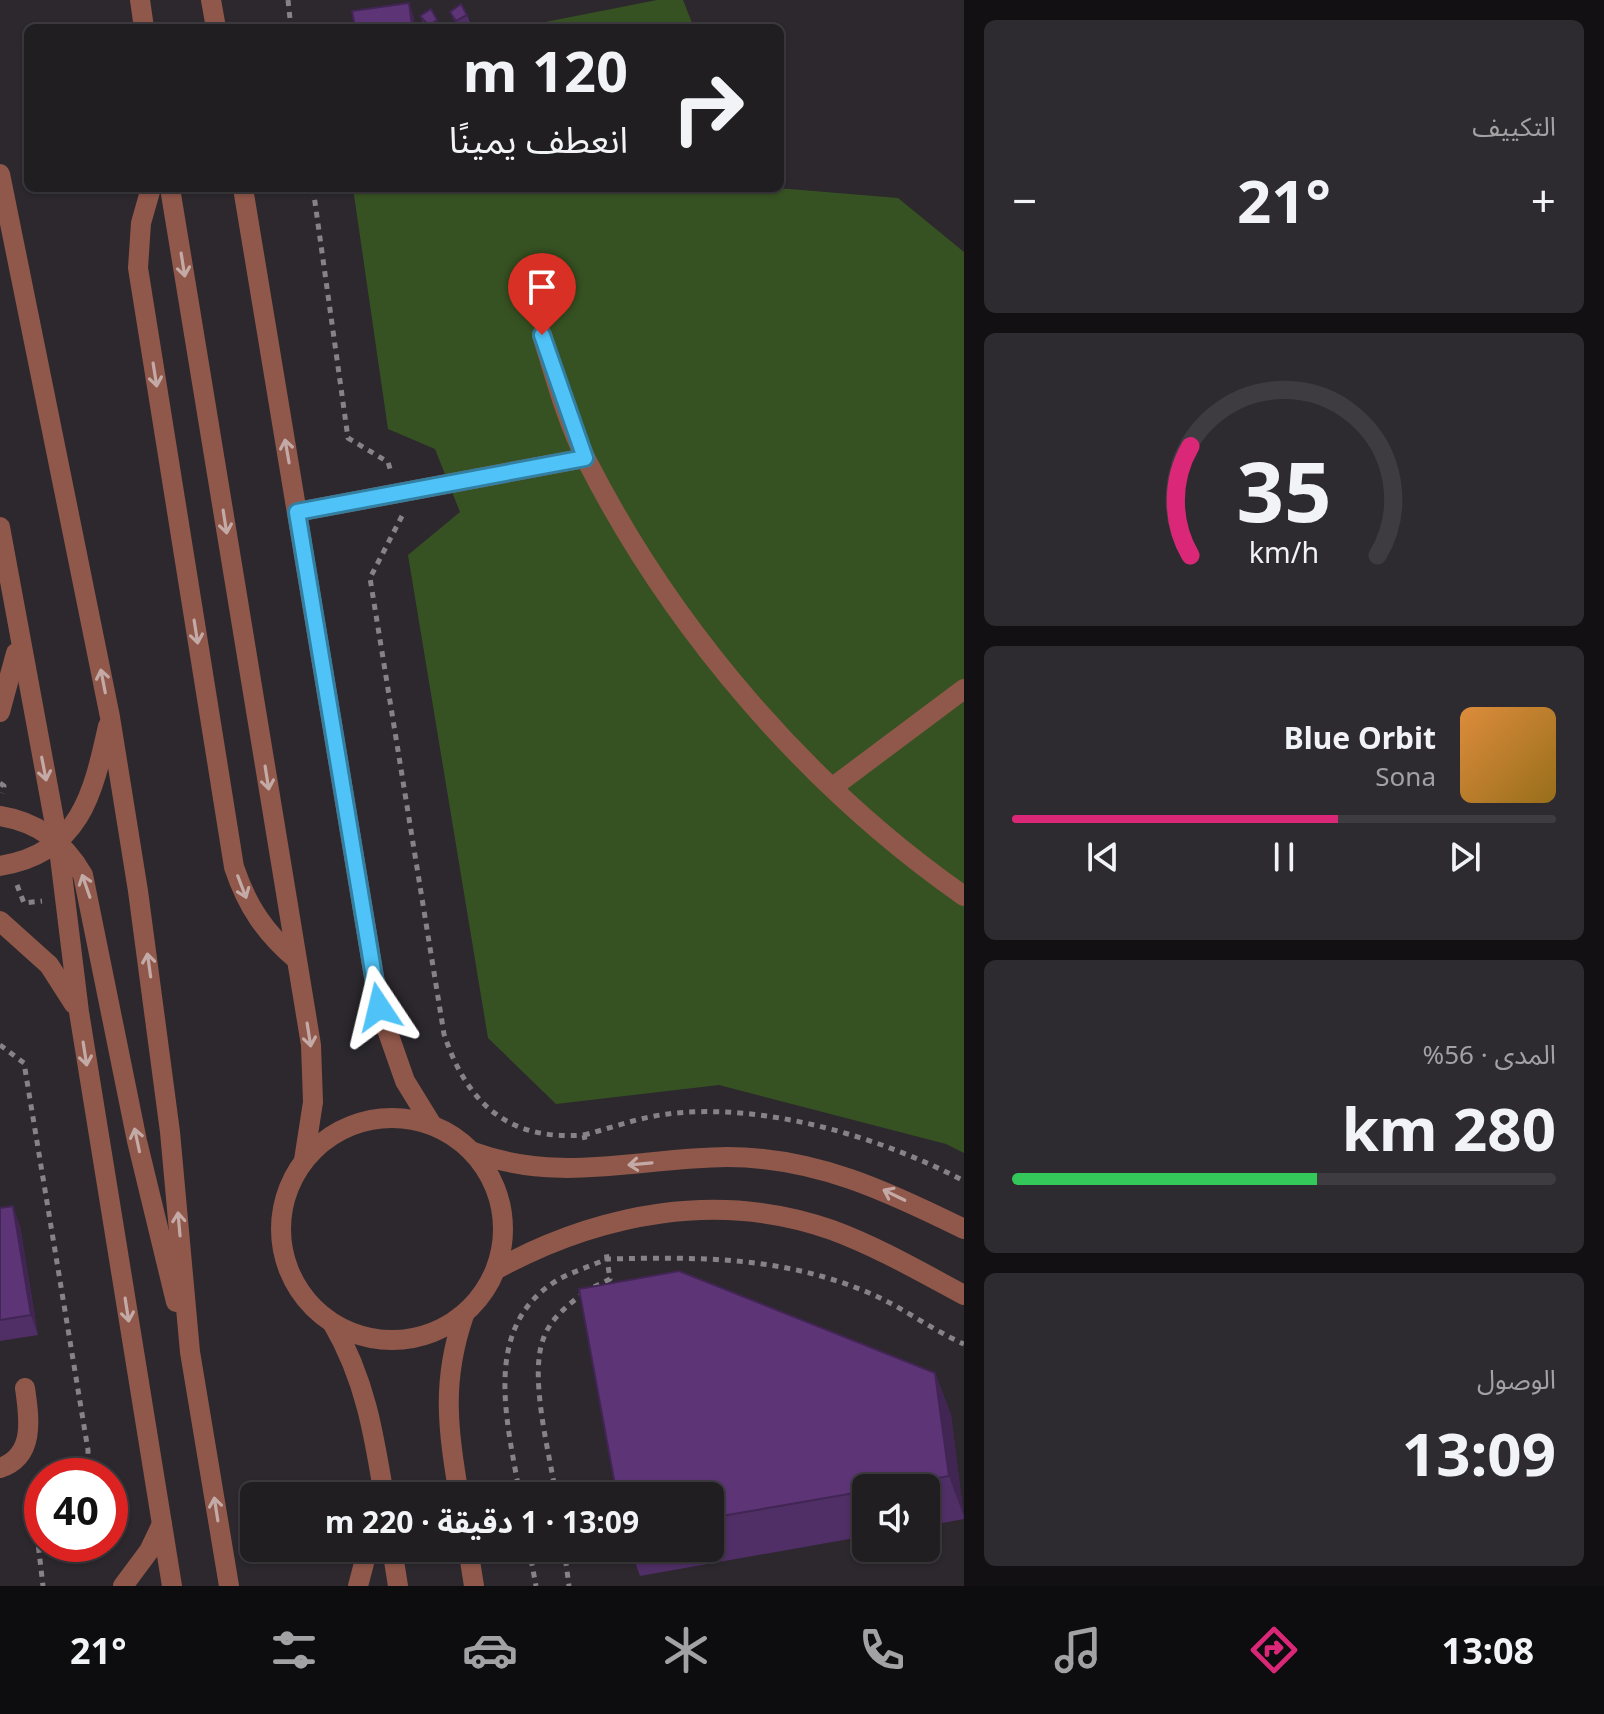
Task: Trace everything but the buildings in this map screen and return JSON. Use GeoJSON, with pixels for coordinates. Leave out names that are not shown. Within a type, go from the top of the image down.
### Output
{"type":"FeatureCollection","features":[{"type":"Feature","properties":{"kind":"street"},"geometry":{"type":"LineString","coordinates":[[140,0],[143,24]]}},
{"type":"Feature","properties":{"kind":"street"},"geometry":{"type":"LineString","coordinates":[[211,0],[215,24]]}},
{"type":"Feature","properties":{"kind":"street"},"geometry":{"type":"LineString","coordinates":[[0,174],[110,717],[158,1028],[190,1352],[229,1586]]}},
{"type":"Feature","properties":{"kind":"street"},"geometry":{"type":"LineString","coordinates":[[150,192],[141,223],[138,268],[234,867],[251,909],[263,928],[296,959]]}},
{"type":"Feature","properties":{"kind":"street"},"geometry":{"type":"LineString","coordinates":[[171,192],[313,1074],[313,1102],[304,1160]]}},
{"type":"Feature","properties":{"kind":"street"},"geometry":{"type":"LineString","coordinates":[[244,192],[379,1007],[405,1081],[432,1125]]}},
{"type":"Feature","properties":{"kind":"street"},"geometry":{"type":"LineString","coordinates":[[542,335],[585,458],[631,539],[683,617],[741,690],[833,787],[872,823],[964,896]]}},
{"type":"Feature","properties":{"kind":"street"},"geometry":{"type":"LineString","coordinates":[[297,512],[585,458]]}},
{"type":"Feature","properties":{"kind":"street"},"geometry":{"type":"LineString","coordinates":[[0,527],[18,641],[58,841],[79,1012],[172,1586]]}},
{"type":"Feature","properties":{"kind":"street"},"geometry":{"type":"LineString","coordinates":[[0,712],[12,680],[18,641]]}},
{"type":"Feature","properties":{"kind":"street"},"geometry":{"type":"LineString","coordinates":[[833,787],[964,689]]}},
{"type":"Feature","properties":{"kind":"street"},"geometry":{"type":"LineString","coordinates":[[0,866],[34,857],[58,841],[74,825],[88,803],[110,717]]}},
{"type":"Feature","properties":{"kind":"street"},"geometry":{"type":"LineString","coordinates":[[0,816],[39,828],[58,841],[72,857],[90,896],[137,1141],[190,1352]]}},
{"type":"Feature","properties":{"kind":"street"},"geometry":{"type":"LineString","coordinates":[[0,921],[49,965],[79,1012]]}},
{"type":"Feature","properties":{"kind":"street"},"geometry":{"type":"LineString","coordinates":[[472,1151],[491,1177],[502,1207],[504,1238],[497,1269],[489,1286],[464,1315],[444,1329],[400,1341],[354,1334],[333,1324],[312,1307],[296,1285],[285,1261],[280,1235],[282,1208],[290,1183],[304,1160],[324,1140],[349,1126],[376,1119],[404,1118],[432,1125],[472,1151],[544,1170],[725,1157],[792,1162],[857,1179],[964,1229]]}},
{"type":"Feature","properties":{"kind":"street"},"geometry":{"type":"LineString","coordinates":[[497,1269],[555,1240],[601,1223],[704,1210],[768,1214],[831,1230],[964,1295]]}},
{"type":"Feature","properties":{"kind":"street"},"geometry":{"type":"LineString","coordinates":[[457,1482],[446,1406],[447,1375],[464,1315]]}},
{"type":"Feature","properties":{"kind":"street"},"geometry":{"type":"LineString","coordinates":[[333,1324],[353,1361],[367,1402],[381,1482]]}},
{"type":"Feature","properties":{"kind":"street"},"geometry":{"type":"LineString","coordinates":[[0,1468],[19,1456],[27,1442],[30,1426],[25,1388]]}},
{"type":"Feature","properties":{"kind":"street"},"geometry":{"type":"LineString","coordinates":[[123,1586],[149,1551],[162,1524]]}},
{"type":"Feature","properties":{"kind":"street"},"geometry":{"type":"LineString","coordinates":[[358,1586],[364,1562]]}},
{"type":"Feature","properties":{"kind":"street"},"geometry":{"type":"LineString","coordinates":[[394,1562],[398,1586]]}},
{"type":"Feature","properties":{"kind":"street"},"geometry":{"type":"LineString","coordinates":[[470,1562],[474,1586]]}},
{"type":"Feature","properties":{"kind":"path"},"geometry":{"type":"LineString","coordinates":[[288,0],[291,24]]}},
{"type":"Feature","properties":{"kind":"path"},"geometry":{"type":"LineString","coordinates":[[314,192],[348,438],[388,462],[403,514],[370,578],[444,1034],[465,1082],[502,1118],[551,1137],[584,1135],[668,1114],[752,1115],[860,1135],[964,1181]]}},
{"type":"Feature","properties":{"kind":"path"},"geometry":{"type":"LineString","coordinates":[[0,1045],[24,1063],[88,1458]]}},
{"type":"Feature","properties":{"kind":"path"},"geometry":{"type":"LineString","coordinates":[[584,1135],[591,1168]]}},
{"type":"Feature","properties":{"kind":"path"},"geometry":{"type":"LineString","coordinates":[[554,1482],[537,1364],[544,1335],[566,1306],[610,1279],[601,1223]]}},
{"type":"Feature","properties":{"kind":"path"},"geometry":{"type":"LineString","coordinates":[[518,1482],[504,1401],[503,1373],[508,1346],[519,1321],[556,1281],[607,1259],[714,1256],[788,1267],[871,1293],[964,1344]]}},
{"type":"Feature","properties":{"kind":"path"},"geometry":{"type":"LineString","coordinates":[[40,1562],[43,1586]]}},
{"type":"Feature","properties":{"kind":"path"},"geometry":{"type":"LineString","coordinates":[[532,1562],[536,1586]]}},
{"type":"Feature","properties":{"kind":"path"},"geometry":{"type":"LineString","coordinates":[[566,1562],[569,1586]]}},
{"type":"Feature","properties":{"kind":"green space"},"geometry":{"type":"Polygon","coordinates":[[[657,0],[683,0],[692,24],[535,24],[657,0]]]}},
{"type":"Feature","properties":{"kind":"green space"},"geometry":{"type":"Polygon","coordinates":[[[784,189],[898,198],[964,252],[964,1153],[946,1144],[719,1085],[556,1104],[488,1038],[408,555],[460,512],[435,449],[388,429],[354,192],[784,192],[784,189]]]}},
{"type":"Feature","properties":{"kind":"route"},"geometry":{"type":"LineString","coordinates":[[379,1007],[297,512],[585,458],[542,335]]}}]}
